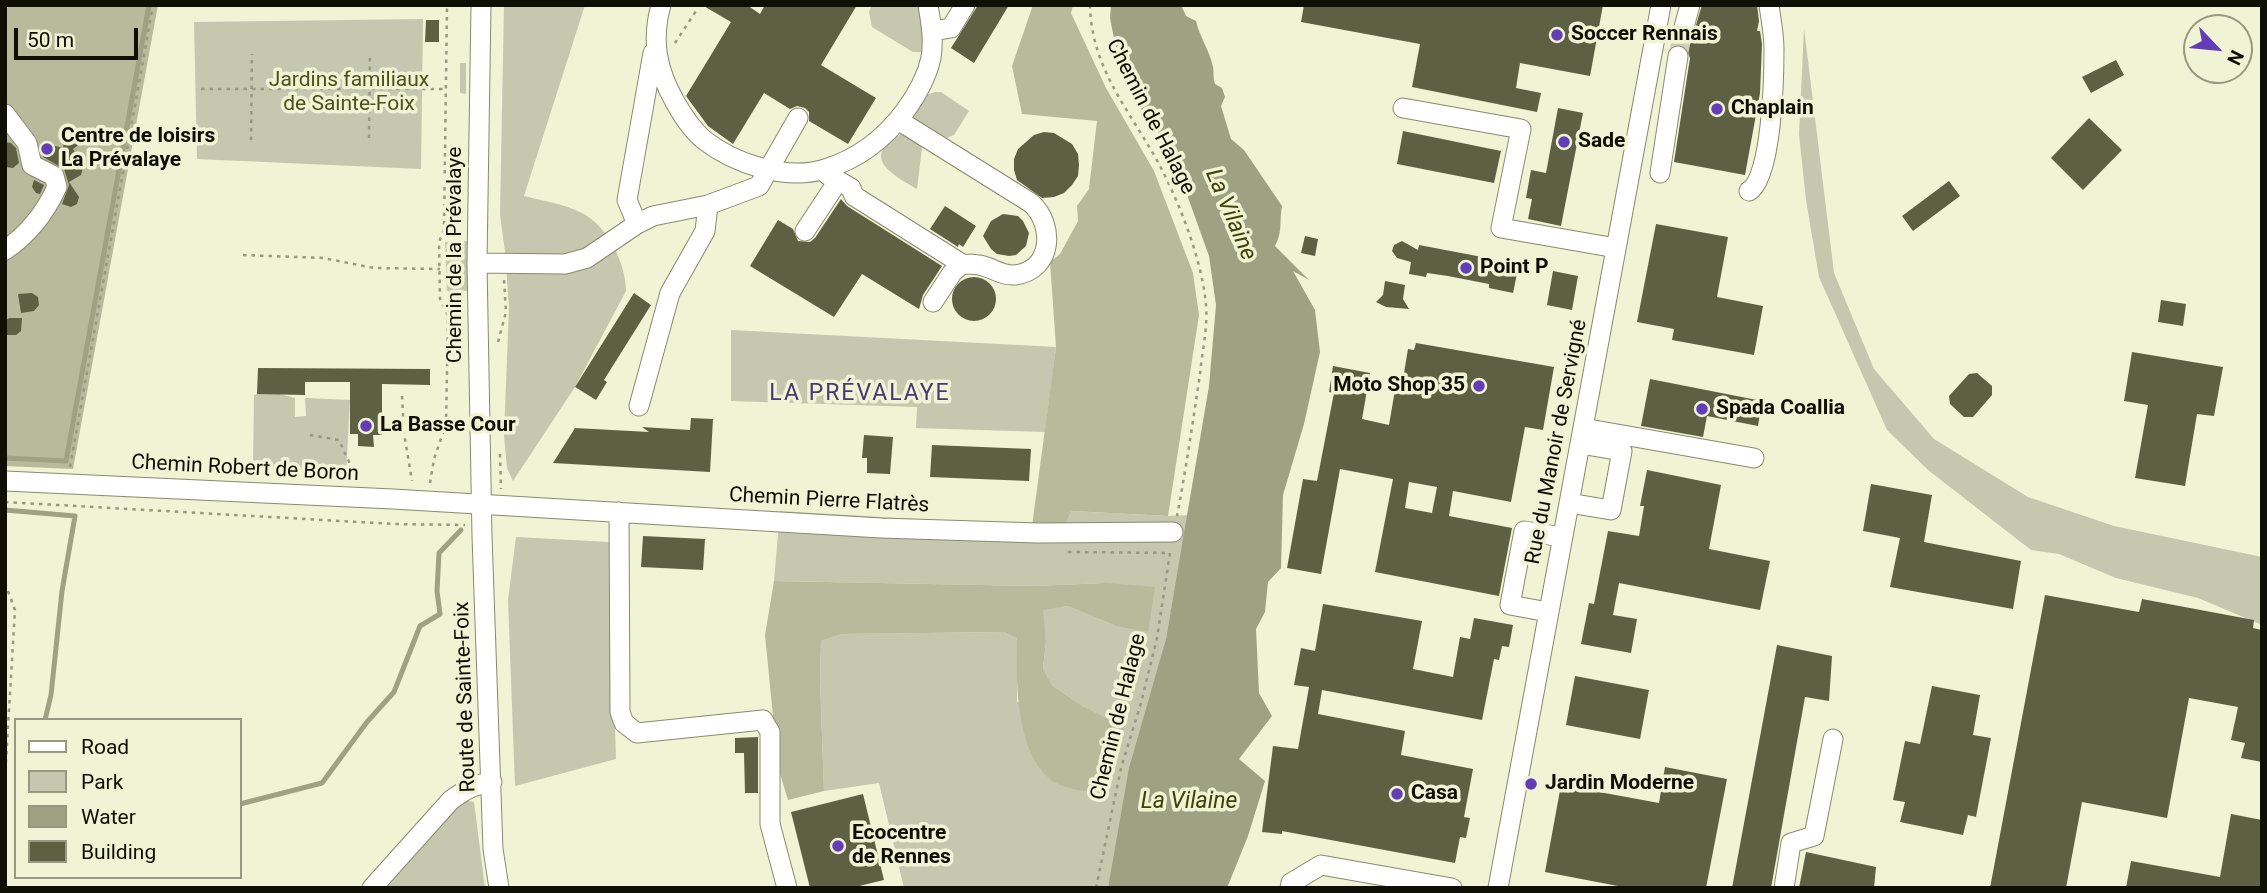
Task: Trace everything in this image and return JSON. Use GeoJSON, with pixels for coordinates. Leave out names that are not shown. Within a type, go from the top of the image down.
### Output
{"type":"FeatureCollection","features":[{"type":"Feature","properties":{"kind":"street","name":"Chemin de la Prévalaye"},"geometry":{"type":"LineString","coordinates":[[481,5],[477,263],[482,505]]}},
{"type":"Feature","properties":{"kind":"street"},"geometry":{"type":"LineString","coordinates":[[637,224],[626,200],[661,5]]}},
{"type":"Feature","properties":{"kind":"street"},"geometry":{"type":"LineString","coordinates":[[805,231],[831,175],[872,147],[898,120],[915,96],[930,60],[933,32],[928,5]]}},
{"type":"Feature","properties":{"kind":"street"},"geometry":{"type":"LineString","coordinates":[[933,32],[951,28],[965,5]]}},
{"type":"Feature","properties":{"kind":"street","name":"Rue du Manoir de Servigné"},"geometry":{"type":"LineString","coordinates":[[1498,888],[1661,5]]}},
{"type":"Feature","properties":{"kind":"street"},"geometry":{"type":"LineString","coordinates":[[1684,27],[1690,5]]}},
{"type":"Feature","properties":{"kind":"street"},"geometry":{"type":"LineString","coordinates":[[1749,191],[1756,187],[1759,180],[1769,142],[1774,47],[1769,5]]}},
{"type":"Feature","properties":{"kind":"street"},"geometry":{"type":"LineString","coordinates":[[655,45],[664,79],[686,121],[704,140],[732,158],[783,172],[831,175],[851,188],[854,196],[962,264],[979,265],[1006,275],[1028,270],[1037,263],[1048,242],[1047,229],[1043,218],[1031,203],[898,120]]}},
{"type":"Feature","properties":{"kind":"street"},"geometry":{"type":"LineString","coordinates":[[1660,173],[1678,56]]}},
{"type":"Feature","properties":{"kind":"street"},"geometry":{"type":"LineString","coordinates":[[1403,108],[1521,129],[1501,228],[1616,248]]}},
{"type":"Feature","properties":{"kind":"street"},"geometry":{"type":"LineString","coordinates":[[5,114],[27,143],[32,164],[54,176],[57,187],[48,207],[22,239],[5,250]]}},
{"type":"Feature","properties":{"kind":"street"},"geometry":{"type":"LineString","coordinates":[[477,263],[565,264],[587,258],[653,216],[708,205],[759,186],[798,118]]}},
{"type":"Feature","properties":{"kind":"street"},"geometry":{"type":"LineString","coordinates":[[639,406],[670,293],[705,231],[708,205]]}},
{"type":"Feature","properties":{"kind":"street"},"geometry":{"type":"LineString","coordinates":[[933,302],[952,273],[962,264]]}},
{"type":"Feature","properties":{"kind":"street"},"geometry":{"type":"LineString","coordinates":[[1581,436],[1754,458]]}},
{"type":"Feature","properties":{"kind":"street"},"geometry":{"type":"LineString","coordinates":[[1569,503],[1611,510],[1622,452],[1581,436]]}},
{"type":"Feature","properties":{"kind":"street","name":"Chemin Robert de Boron"},"geometry":{"type":"LineString","coordinates":[[5,481],[354,497],[424,494],[482,505]]}},
{"type":"Feature","properties":{"kind":"street","name":"Chemin Pierre Flatrès"},"geometry":{"type":"LineString","coordinates":[[482,505],[881,528],[1038,533],[1173,531]]}},
{"type":"Feature","properties":{"kind":"street","name":"Route de Sainte-Foix"},"geometry":{"type":"LineString","coordinates":[[482,505],[493,849],[499,888]]}},
{"type":"Feature","properties":{"kind":"street"},"geometry":{"type":"LineString","coordinates":[[619,512],[620,712],[624,723],[637,733],[763,720],[769,732],[770,824],[787,888]]}},
{"type":"Feature","properties":{"kind":"street"},"geometry":{"type":"LineString","coordinates":[[1548,612],[1510,605],[1519,556],[1524,531],[1562,537]]}},
{"type":"Feature","properties":{"kind":"street"},"geometry":{"type":"LineString","coordinates":[[1784,888],[1791,843],[1814,836],[1833,738]]}},
{"type":"Feature","properties":{"kind":"street"},"geometry":{"type":"LineString","coordinates":[[372,888],[451,800],[472,787],[492,782]]}},
{"type":"Feature","properties":{"kind":"street"},"geometry":{"type":"LineString","coordinates":[[1290,888],[1291,883],[1321,865],[1452,888]]}},
{"type":"Feature","properties":{"kind":"path"},"geometry":{"type":"LineString","coordinates":[[66,484],[153,5]]}},
{"type":"Feature","properties":{"kind":"path"},"geometry":{"type":"LineString","coordinates":[[424,494],[446,424],[448,316],[440,299],[439,242],[444,229],[447,5]]}},
{"type":"Feature","properties":{"kind":"path","name":"Chemin de Halage"},"geometry":{"type":"LineString","coordinates":[[1090,5],[1092,33],[1100,61],[1159,164],[1178,207],[1195,256],[1206,306],[1191,437],[1173,531]]}},
{"type":"Feature","properties":{"kind":"path"},"geometry":{"type":"LineString","coordinates":[[251,140],[252,54]]}},
{"type":"Feature","properties":{"kind":"path"},"geometry":{"type":"LineString","coordinates":[[369,138],[370,54]]}},
{"type":"Feature","properties":{"kind":"path"},"geometry":{"type":"LineString","coordinates":[[201,89],[446,89]]}},
{"type":"Feature","properties":{"kind":"path"},"geometry":{"type":"LineString","coordinates":[[243,256],[323,258],[374,268],[440,270]]}},
{"type":"Feature","properties":{"kind":"path"},"geometry":{"type":"LineString","coordinates":[[402,396],[411,477],[424,494]]}},
{"type":"Feature","properties":{"kind":"path"},"geometry":{"type":"LineString","coordinates":[[310,435],[339,440],[354,473],[354,497]]}},
{"type":"Feature","properties":{"kind":"path"},"geometry":{"type":"LineString","coordinates":[[5,502],[380,523],[482,526]]}},
{"type":"Feature","properties":{"kind":"path","name":"Chemin de Halage"},"geometry":{"type":"LineString","coordinates":[[1096,888],[1121,768],[1157,638],[1170,553]]}},
{"type":"Feature","properties":{"kind":"path"},"geometry":{"type":"LineString","coordinates":[[5,583],[15,610],[5,777]]}},
{"type":"Feature","properties":{"kind":"green space"},"geometry":{"type":"Polygon","coordinates":[[[504,5],[585,5],[524,196],[575,210],[600,227],[619,258],[626,291],[575,387],[513,481],[507,468],[504,436],[509,307],[500,214],[504,5]]]}},
{"type":"Feature","properties":{"kind":"green space"},"geometry":{"type":"Polygon","coordinates":[[[872,5],[918,5],[923,28],[921,52],[913,52],[872,27],[869,12],[872,5]]]}},
{"type":"Feature","properties":{"kind":"green space","name":"Jardins familiaux de Sainte-Foix"},"geometry":{"type":"Polygon","coordinates":[[[423,19],[421,169],[197,159],[194,22],[423,19]]]}},
{"type":"Feature","properties":{"kind":"green space"},"geometry":{"type":"Polygon","coordinates":[[[1804,28],[1834,273],[1874,369],[1934,439],[2028,497],[2114,526],[2262,557],[2262,625],[2198,598],[2116,578],[2059,554],[2031,550],[1928,470],[1887,430],[1819,277],[1806,200],[1799,134],[1804,28]]]}},
{"type":"Feature","properties":{"kind":"green space","name":"Jardins familiaux de Sainte-Foix"},"geometry":{"type":"Polygon","coordinates":[[[460,63],[466,63],[466,94],[460,93],[460,63]]]}},
{"type":"Feature","properties":{"kind":"green space"},"geometry":{"type":"Polygon","coordinates":[[[941,92],[969,111],[954,135],[947,138],[913,118],[926,95],[941,92]]]}},
{"type":"Feature","properties":{"kind":"green space"},"geometry":{"type":"Polygon","coordinates":[[[901,134],[914,137],[922,148],[917,189],[890,172],[881,158],[882,150],[901,134]]]}},
{"type":"Feature","properties":{"kind":"green space"},"geometry":{"type":"Polygon","coordinates":[[[467,241],[468,291],[447,291],[445,242],[467,241]]]}},
{"type":"Feature","properties":{"kind":"green space"},"geometry":{"type":"Polygon","coordinates":[[[731,330],[1056,347],[1045,432],[916,428],[917,407],[731,401],[731,330]]]}},
{"type":"Feature","properties":{"kind":"green space","name":"La Basse Cour"},"geometry":{"type":"Polygon","coordinates":[[[280,394],[295,398],[295,417],[306,416],[305,398],[350,400],[346,473],[253,467],[254,395],[280,394]]]}},
{"type":"Feature","properties":{"kind":"green space"},"geometry":{"type":"Polygon","coordinates":[[[780,511],[1032,526],[1071,511],[1188,515],[1166,639],[1108,888],[904,888],[879,783],[824,791],[820,680],[821,641],[842,634],[1004,632],[1017,639],[1017,702],[1084,707],[1053,686],[1043,669],[1046,641],[1042,609],[1068,606],[1116,626],[1106,583],[1034,586],[774,581],[780,511]]]}},
{"type":"Feature","properties":{"kind":"green space"},"geometry":{"type":"Polygon","coordinates":[[[516,537],[609,542],[616,759],[515,786],[508,600],[516,537]]]}},
{"type":"Feature","properties":{"kind":"green space"},"geometry":{"type":"Polygon","coordinates":[[[464,800],[474,802],[485,888],[381,888],[464,800]]]}},
{"type":"Feature","properties":{"kind":"shaded area"},"geometry":{"type":"Polygon","coordinates":[[[5,5],[158,5],[73,469],[5,466],[5,5]]]}},
{"type":"Feature","properties":{"kind":"shaded area"},"geometry":{"type":"Polygon","coordinates":[[[1033,5],[1073,5],[1071,13],[1106,88],[1154,171],[1193,273],[1199,315],[1168,516],[1071,511],[1065,525],[1032,526],[1056,347],[1050,262],[1060,254],[1078,221],[1077,206],[1089,189],[1097,121],[1022,114],[1012,66],[1033,5]]]}},
{"type":"Feature","properties":{"kind":"shaded area"},"geometry":{"type":"Polygon","coordinates":[[[774,581],[1034,586],[1106,583],[1155,587],[1148,632],[1116,626],[1068,606],[1043,610],[1046,641],[1043,669],[1053,686],[1084,707],[1124,727],[1106,794],[1058,784],[1044,773],[1033,758],[1021,719],[1018,697],[1017,639],[1004,632],[842,634],[821,641],[824,791],[788,800],[778,767],[765,635],[774,581]]]}},
{"type":"Feature","properties":{"kind":"water","name":"La Vilaine"},"geometry":{"type":"Polygon","coordinates":[[[1111,5],[1181,5],[1186,16],[1196,21],[1212,61],[1215,84],[1222,88],[1225,97],[1221,106],[1231,139],[1244,150],[1282,206],[1280,231],[1275,246],[1309,280],[1293,271],[1315,310],[1320,352],[1304,424],[1283,495],[1281,568],[1268,582],[1265,612],[1256,629],[1259,693],[1272,716],[1239,759],[1265,781],[1248,836],[1227,888],[1108,888],[1129,768],[1166,639],[1209,386],[1216,305],[1209,256],[1181,178],[1160,135],[1139,106],[1118,59],[1110,18],[1111,5]]]}},
{"type":"Feature","properties":{"kind":"building"},"geometry":{"type":"Polygon","coordinates":[[[702,5],[747,5],[760,14],[765,5],[857,5],[821,65],[876,98],[848,144],[809,121],[809,112],[805,108],[797,106],[790,109],[764,93],[733,144],[708,126],[686,96],[731,22],[702,5]]]}},
{"type":"Feature","properties":{"kind":"building"},"geometry":{"type":"Polygon","coordinates":[[[978,5],[1009,5],[974,63],[951,48],[978,5]]]}},
{"type":"Feature","properties":{"kind":"building"},"geometry":{"type":"Polygon","coordinates":[[[1304,5],[1603,5],[1590,76],[1520,63],[1516,88],[1541,93],[1537,112],[1412,87],[1420,44],[1301,22],[1304,5]]]}},
{"type":"Feature","properties":{"kind":"building","name":"Chaplain"},"geometry":{"type":"Polygon","coordinates":[[[1702,5],[1757,5],[1757,31],[1760,31],[1762,44],[1760,93],[1745,175],[1674,162],[1690,58],[1686,47],[1674,44],[1676,36],[1686,39],[1693,35],[1702,5]]]}},
{"type":"Feature","properties":{"kind":"building"},"geometry":{"type":"Polygon","coordinates":[[[426,20],[439,20],[439,42],[425,42],[426,20]]]}},
{"type":"Feature","properties":{"kind":"building"},"geometry":{"type":"Polygon","coordinates":[[[2116,60],[2124,75],[2091,93],[2082,77],[2116,60]]]}},
{"type":"Feature","properties":{"kind":"building","name":"Sade"},"geometry":{"type":"Polygon","coordinates":[[[1558,108],[1583,113],[1561,226],[1528,219],[1532,199],[1526,198],[1531,170],[1546,173],[1558,108]]]}},
{"type":"Feature","properties":{"kind":"building"},"geometry":{"type":"Polygon","coordinates":[[[2089,118],[2122,150],[2083,190],[2051,158],[2089,118]]]}},
{"type":"Feature","properties":{"kind":"building"},"geometry":{"type":"Polygon","coordinates":[[[70,129],[78,130],[82,136],[81,143],[73,149],[83,168],[81,175],[69,182],[79,197],[77,204],[71,207],[62,204],[69,185],[64,169],[43,157],[42,152],[44,143],[63,148],[65,134],[70,129]]]}},
{"type":"Feature","properties":{"kind":"building"},"geometry":{"type":"Polygon","coordinates":[[[1403,131],[1501,151],[1494,183],[1397,164],[1403,131]]]}},
{"type":"Feature","properties":{"kind":"building"},"geometry":{"type":"Polygon","coordinates":[[[1054,133],[1072,144],[1078,154],[1079,165],[1078,176],[1064,193],[1042,198],[1017,180],[1014,159],[1018,149],[1034,135],[1054,133]]]}},
{"type":"Feature","properties":{"kind":"building"},"geometry":{"type":"Polygon","coordinates":[[[5,142],[16,148],[19,163],[13,168],[5,167],[5,142]]]}},
{"type":"Feature","properties":{"kind":"building"},"geometry":{"type":"Polygon","coordinates":[[[34,180],[44,185],[40,194],[32,187],[34,180]]]}},
{"type":"Feature","properties":{"kind":"building"},"geometry":{"type":"Polygon","coordinates":[[[1949,181],[1960,196],[1913,231],[1902,216],[1949,181]]]}},
{"type":"Feature","properties":{"kind":"building"},"geometry":{"type":"Polygon","coordinates":[[[841,199],[847,206],[942,266],[923,295],[919,309],[862,274],[834,317],[750,266],[778,220],[793,229],[798,241],[810,242],[841,199]]]}},
{"type":"Feature","properties":{"kind":"building"},"geometry":{"type":"Polygon","coordinates":[[[945,206],[976,226],[963,247],[959,244],[958,247],[930,229],[945,206]]]}},
{"type":"Feature","properties":{"kind":"building"},"geometry":{"type":"Polygon","coordinates":[[[1003,214],[1018,216],[1029,233],[1026,246],[1016,255],[997,254],[983,236],[991,221],[1003,214]]]}},
{"type":"Feature","properties":{"kind":"building"},"geometry":{"type":"Polygon","coordinates":[[[1656,224],[1728,237],[1717,297],[1763,306],[1754,355],[1672,340],[1674,329],[1637,322],[1656,224]]]}},
{"type":"Feature","properties":{"kind":"building"},"geometry":{"type":"Polygon","coordinates":[[[1305,236],[1318,239],[1315,256],[1301,253],[1305,236]]]}},
{"type":"Feature","properties":{"kind":"building","name":"Point P"},"geometry":{"type":"Polygon","coordinates":[[[1402,241],[1418,250],[1419,245],[1519,264],[1513,293],[1489,288],[1489,284],[1448,276],[1427,273],[1426,277],[1409,274],[1411,262],[1397,258],[1392,251],[1394,245],[1402,241]]]}},
{"type":"Feature","properties":{"kind":"building"},"geometry":{"type":"Polygon","coordinates":[[[1553,271],[1578,276],[1572,310],[1547,305],[1553,271]]]}},
{"type":"Feature","properties":{"kind":"building"},"geometry":{"type":"Polygon","coordinates":[[[974,277],[989,284],[996,299],[989,314],[974,321],[959,314],[952,299],[959,284],[974,277]]]}},
{"type":"Feature","properties":{"kind":"building"},"geometry":{"type":"Polygon","coordinates":[[[1385,281],[1405,285],[1403,299],[1409,309],[1386,307],[1376,302],[1383,295],[1385,281]]]}},
{"type":"Feature","properties":{"kind":"building"},"geometry":{"type":"Polygon","coordinates":[[[32,293],[38,297],[39,305],[34,311],[21,313],[18,294],[32,293]]]}},
{"type":"Feature","properties":{"kind":"building"},"geometry":{"type":"Polygon","coordinates":[[[634,293],[651,305],[604,380],[607,382],[596,400],[575,387],[634,293]]]}},
{"type":"Feature","properties":{"kind":"building"},"geometry":{"type":"Polygon","coordinates":[[[2161,300],[2186,304],[2183,326],[2158,322],[2161,300]]]}},
{"type":"Feature","properties":{"kind":"building"},"geometry":{"type":"Polygon","coordinates":[[[9,318],[22,318],[21,331],[16,335],[5,335],[5,321],[9,318]]]}},
{"type":"Feature","properties":{"kind":"building"},"geometry":{"type":"Polygon","coordinates":[[[1416,343],[1554,367],[1543,430],[1525,427],[1511,502],[1453,491],[1449,516],[1512,528],[1499,596],[1375,572],[1393,479],[1340,469],[1321,574],[1287,568],[1303,479],[1317,481],[1334,393],[1329,392],[1333,366],[1370,373],[1362,419],[1389,425],[1396,384],[1402,385],[1408,349],[1414,350],[1416,343]],[[1409,482],[1405,508],[1432,513],[1437,487],[1409,482]]]}},
{"type":"Feature","properties":{"kind":"building"},"geometry":{"type":"Polygon","coordinates":[[[2132,352],[2223,367],[2214,416],[2197,414],[2185,486],[2135,478],[2148,405],[2124,401],[2132,352]]]}},
{"type":"Feature","properties":{"kind":"building"},"geometry":{"type":"Polygon","coordinates":[[[258,368],[430,369],[430,385],[382,384],[382,435],[373,435],[374,447],[358,446],[358,434],[350,434],[350,382],[305,382],[305,395],[257,394],[258,368]]]}},
{"type":"Feature","properties":{"kind":"building"},"geometry":{"type":"Polygon","coordinates":[[[1977,373],[1992,386],[1992,395],[1973,417],[1964,417],[1950,404],[1949,396],[1969,374],[1977,373]]]}},
{"type":"Feature","properties":{"kind":"building","name":"Spada Coallia"},"geometry":{"type":"Polygon","coordinates":[[[1650,379],[1762,401],[1758,426],[1707,416],[1703,437],[1641,426],[1650,379]]]}},
{"type":"Feature","properties":{"kind":"building"},"geometry":{"type":"Polygon","coordinates":[[[691,418],[713,419],[710,472],[553,463],[575,428],[649,432],[642,427],[690,430],[691,418]]]}},
{"type":"Feature","properties":{"kind":"building"},"geometry":{"type":"Polygon","coordinates":[[[864,435],[893,437],[890,474],[867,473],[867,458],[862,458],[864,435]]]}},
{"type":"Feature","properties":{"kind":"building"},"geometry":{"type":"Polygon","coordinates":[[[932,445],[1031,449],[1029,481],[930,477],[932,445]]]}},
{"type":"Feature","properties":{"kind":"building"},"geometry":{"type":"Polygon","coordinates":[[[1647,470],[1721,485],[1709,549],[1770,561],[1760,610],[1619,583],[1613,615],[1637,619],[1631,653],[1581,644],[1589,603],[1594,604],[1608,531],[1639,536],[1644,506],[1640,506],[1647,470]]]}},
{"type":"Feature","properties":{"kind":"building"},"geometry":{"type":"Polygon","coordinates":[[[1871,484],[1932,495],[1924,542],[2021,561],[2013,609],[1890,587],[1900,538],[1863,531],[1871,484]]]}},
{"type":"Feature","properties":{"kind":"building"},"geometry":{"type":"Polygon","coordinates":[[[643,536],[705,539],[703,570],[641,567],[643,536]]]}},
{"type":"Feature","properties":{"kind":"building"},"geometry":{"type":"Polygon","coordinates":[[[2045,595],[2139,612],[2142,599],[2254,620],[2253,628],[2262,630],[2262,762],[2241,758],[2245,743],[2231,740],[2238,707],[2189,698],[2167,818],[2082,802],[2066,888],[1990,888],[2045,595]]]}},
{"type":"Feature","properties":{"kind":"building"},"geometry":{"type":"Polygon","coordinates":[[[1323,604],[1422,621],[1413,669],[1453,677],[1460,637],[1470,639],[1474,618],[1513,625],[1509,647],[1502,646],[1499,660],[1494,659],[1482,720],[1322,690],[1318,714],[1405,731],[1401,755],[1473,769],[1464,817],[1470,818],[1466,838],[1460,837],[1455,863],[1282,831],[1282,834],[1262,832],[1273,746],[1298,749],[1309,687],[1294,685],[1301,648],[1315,651],[1323,604]]]}},
{"type":"Feature","properties":{"kind":"building"},"geometry":{"type":"Polygon","coordinates":[[[1777,645],[1832,656],[1829,701],[1805,697],[1771,888],[1732,888],[1777,645]]]}},
{"type":"Feature","properties":{"kind":"building"},"geometry":{"type":"Polygon","coordinates":[[[1575,676],[1649,690],[1640,739],[1566,725],[1575,676]]]}},
{"type":"Feature","properties":{"kind":"building"},"geometry":{"type":"Polygon","coordinates":[[[1932,686],[1980,695],[1973,735],[1991,738],[1976,817],[1968,815],[1963,835],[1900,822],[1905,802],[1893,800],[1905,741],[1920,744],[1932,686]]]}},
{"type":"Feature","properties":{"kind":"building"},"geometry":{"type":"Polygon","coordinates":[[[758,737],[758,793],[745,793],[744,753],[735,753],[735,738],[758,737]]]}},
{"type":"Feature","properties":{"kind":"building"},"geometry":{"type":"Polygon","coordinates":[[[1665,767],[1727,779],[1706,888],[1628,888],[1545,872],[1561,785],[1659,803],[1665,767]]]}},
{"type":"Feature","properties":{"kind":"building","name":"Ecocentre de Rennes"},"geometry":{"type":"Polygon","coordinates":[[[863,794],[884,880],[851,888],[810,888],[791,812],[863,794]]]}},
{"type":"Feature","properties":{"kind":"building"},"geometry":{"type":"Polygon","coordinates":[[[2231,814],[2262,820],[2262,888],[2126,888],[2131,861],[2220,877],[2231,814]]]}},
{"type":"Feature","properties":{"kind":"building"},"geometry":{"type":"Polygon","coordinates":[[[1806,852],[1876,867],[1874,888],[1799,888],[1806,852]]]}},
{"type":"Feature","properties":{"kind":"waterway"},"geometry":{"type":"LineString","coordinates":[[5,458],[66,461],[149,5]]}},
{"type":"Feature","properties":{"kind":"waterway"},"geometry":{"type":"LineString","coordinates":[[5,510],[75,516],[62,591],[51,695],[45,718]]}},
{"type":"Feature","properties":{"kind":"waterway"},"geometry":{"type":"LineString","coordinates":[[242,803],[322,783],[367,722],[394,692],[420,626],[440,614],[437,591],[439,553],[461,530]]}},
{"type":"Feature","properties":{"kind":"tunnel"},"geometry":{"type":"LineString","coordinates":[[1678,56],[1684,27]]}},
{"type":"Feature","properties":{"kind":"place","name":"Soccer Rennais"},"geometry":{"type":"Point","coordinates":[1557,35]}},
{"type":"Feature","properties":{"kind":"place","name":"Chaplain"},"geometry":{"type":"Point","coordinates":[1717,109]}},
{"type":"Feature","properties":{"kind":"place","name":"Sade"},"geometry":{"type":"Point","coordinates":[1564,142]}},
{"type":"Feature","properties":{"kind":"place","name":"Centre de loisirs La Prévalaye"},"geometry":{"type":"Point","coordinates":[47,149]}},
{"type":"Feature","properties":{"kind":"place","name":"Point P"},"geometry":{"type":"Point","coordinates":[1466,268]}},
{"type":"Feature","properties":{"kind":"place","name":"Moto Shop 35"},"geometry":{"type":"Point","coordinates":[1479,386]}},
{"type":"Feature","properties":{"kind":"place","name":"Spada Coallia"},"geometry":{"type":"Point","coordinates":[1702,409]}},
{"type":"Feature","properties":{"kind":"place","name":"La Basse Cour"},"geometry":{"type":"Point","coordinates":[366,426]}},
{"type":"Feature","properties":{"kind":"place","name":"Jardin Moderne"},"geometry":{"type":"Point","coordinates":[1531,784]}},
{"type":"Feature","properties":{"kind":"place","name":"Casa"},"geometry":{"type":"Point","coordinates":[1397,794]}},
{"type":"Feature","properties":{"kind":"place","name":"Ecocentre de Rennes"},"geometry":{"type":"Point","coordinates":[838,846]}},
{"type":"Feature","properties":{"kind":"district","name":"LA PRÉVALAYE"},"geometry":{"type":"Point","coordinates":[860,394]}}]}
